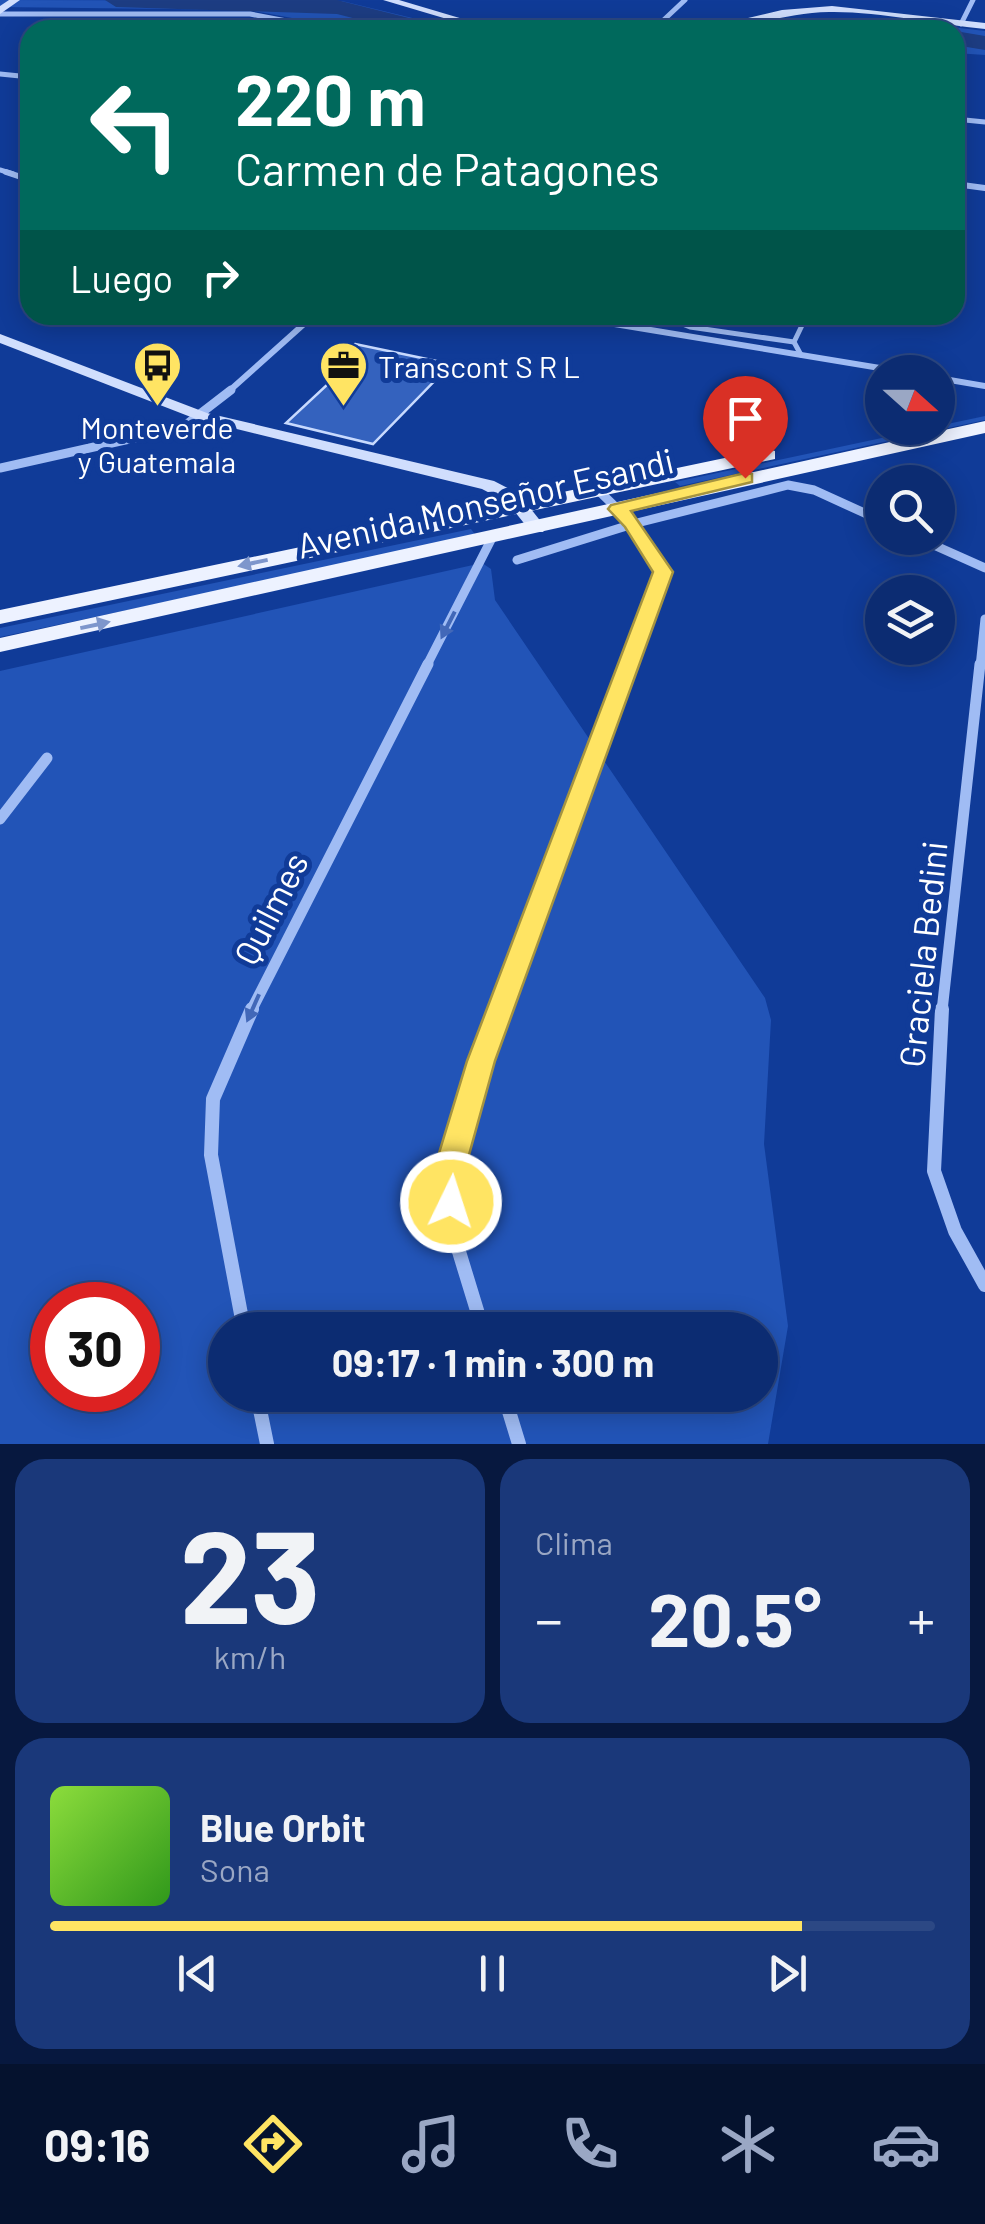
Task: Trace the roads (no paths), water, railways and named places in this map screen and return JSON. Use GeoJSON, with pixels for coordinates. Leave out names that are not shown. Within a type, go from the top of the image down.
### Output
{"type":"FeatureCollection","features":[{"type":"Feature","properties":{"kind":"main road"},"geometry":{"type":"LineString","coordinates":[[955,416],[985,410]]}},
{"type":"Feature","properties":{"kind":"main road","name":"Avenida Monseñor Esandi"},"geometry":{"type":"LineString","coordinates":[[0,646],[537,528],[625,516],[985,427]]}},
{"type":"Feature","properties":{"kind":"main road","name":"Avenida Monseñor Esandi"},"geometry":{"type":"LineString","coordinates":[[0,617],[865,435]]}},
{"type":"Feature","properties":{"kind":"street"},"geometry":{"type":"LineString","coordinates":[[1,11],[14,0]]}},
{"type":"Feature","properties":{"kind":"street"},"geometry":{"type":"LineString","coordinates":[[664,20],[686,0]]}},
{"type":"Feature","properties":{"kind":"street"},"geometry":{"type":"LineString","coordinates":[[397,1],[461,20]]}},
{"type":"Feature","properties":{"kind":"street"},"geometry":{"type":"LineString","coordinates":[[758,20],[813,10],[918,20]]}},
{"type":"Feature","properties":{"kind":"street"},"geometry":{"type":"LineString","coordinates":[[1,11],[237,14],[291,20]]}},
{"type":"Feature","properties":{"kind":"street"},"geometry":{"type":"LineString","coordinates":[[0,468],[167,432],[202,416],[303,325]]}},
{"type":"Feature","properties":{"kind":"street"},"geometry":{"type":"LineString","coordinates":[[620,325],[865,366]]}},
{"type":"Feature","properties":{"kind":"street"},"geometry":{"type":"LineString","coordinates":[[0,338],[202,416],[488,484],[502,490],[537,528]]}},
{"type":"Feature","properties":{"kind":"street"},"geometry":{"type":"LineString","coordinates":[[955,381],[985,386]]}},
{"type":"Feature","properties":{"kind":"street"},"geometry":{"type":"LineString","coordinates":[[517,560],[625,516],[788,485],[814,490],[865,513]]}},
{"type":"Feature","properties":{"kind":"street"},"geometry":{"type":"LineString","coordinates":[[477,1312],[453,1232],[448,1173],[481,1061],[663,572],[625,516],[599,491]]}},
{"type":"Feature","properties":{"kind":"street","name":"Quilmes"},"geometry":{"type":"LineString","coordinates":[[241,1312],[210,1155],[213,1100],[258,996],[492,538]]}},
{"type":"Feature","properties":{"kind":"street"},"geometry":{"type":"LineString","coordinates":[[955,555],[985,568]]}},
{"type":"Feature","properties":{"kind":"street","name":"Graciela Bedini"},"geometry":{"type":"LineString","coordinates":[[985,619],[937,1059],[934,1171],[954,1232],[985,1285]]}},
{"type":"Feature","properties":{"kind":"street"},"geometry":{"type":"LineString","coordinates":[[0,820],[46,758]]}},
{"type":"Feature","properties":{"kind":"street"},"geometry":{"type":"LineString","coordinates":[[260,1412],[267,1444]]}},
{"type":"Feature","properties":{"kind":"street"},"geometry":{"type":"LineString","coordinates":[[510,1412],[520,1444]]}},
{"type":"Feature","properties":{"kind":"lane"},"geometry":{"type":"LineString","coordinates":[[688,325],[794,342]]}},
{"type":"Feature","properties":{"kind":"lane"},"geometry":{"type":"LineString","coordinates":[[794,342],[802,325]]}},
{"type":"Feature","properties":{"kind":"lane"},"geometry":{"type":"LineString","coordinates":[[794,342],[801,355]]}},
{"type":"Feature","properties":{"kind":"waterway"},"geometry":{"type":"LineString","coordinates":[[116,0],[337,7],[389,20]]}},
{"type":"Feature","properties":{"kind":"waterway"},"geometry":{"type":"LineString","coordinates":[[965,40],[985,43]]}},
{"type":"Feature","properties":{"kind":"place","name":"Monteverde y Guatemala"},"geometry":{"type":"Point","coordinates":[157,408]}},
{"type":"Feature","properties":{"kind":"place","name":"Transcont S R L"},"geometry":{"type":"Point","coordinates":[343,408]}}]}
